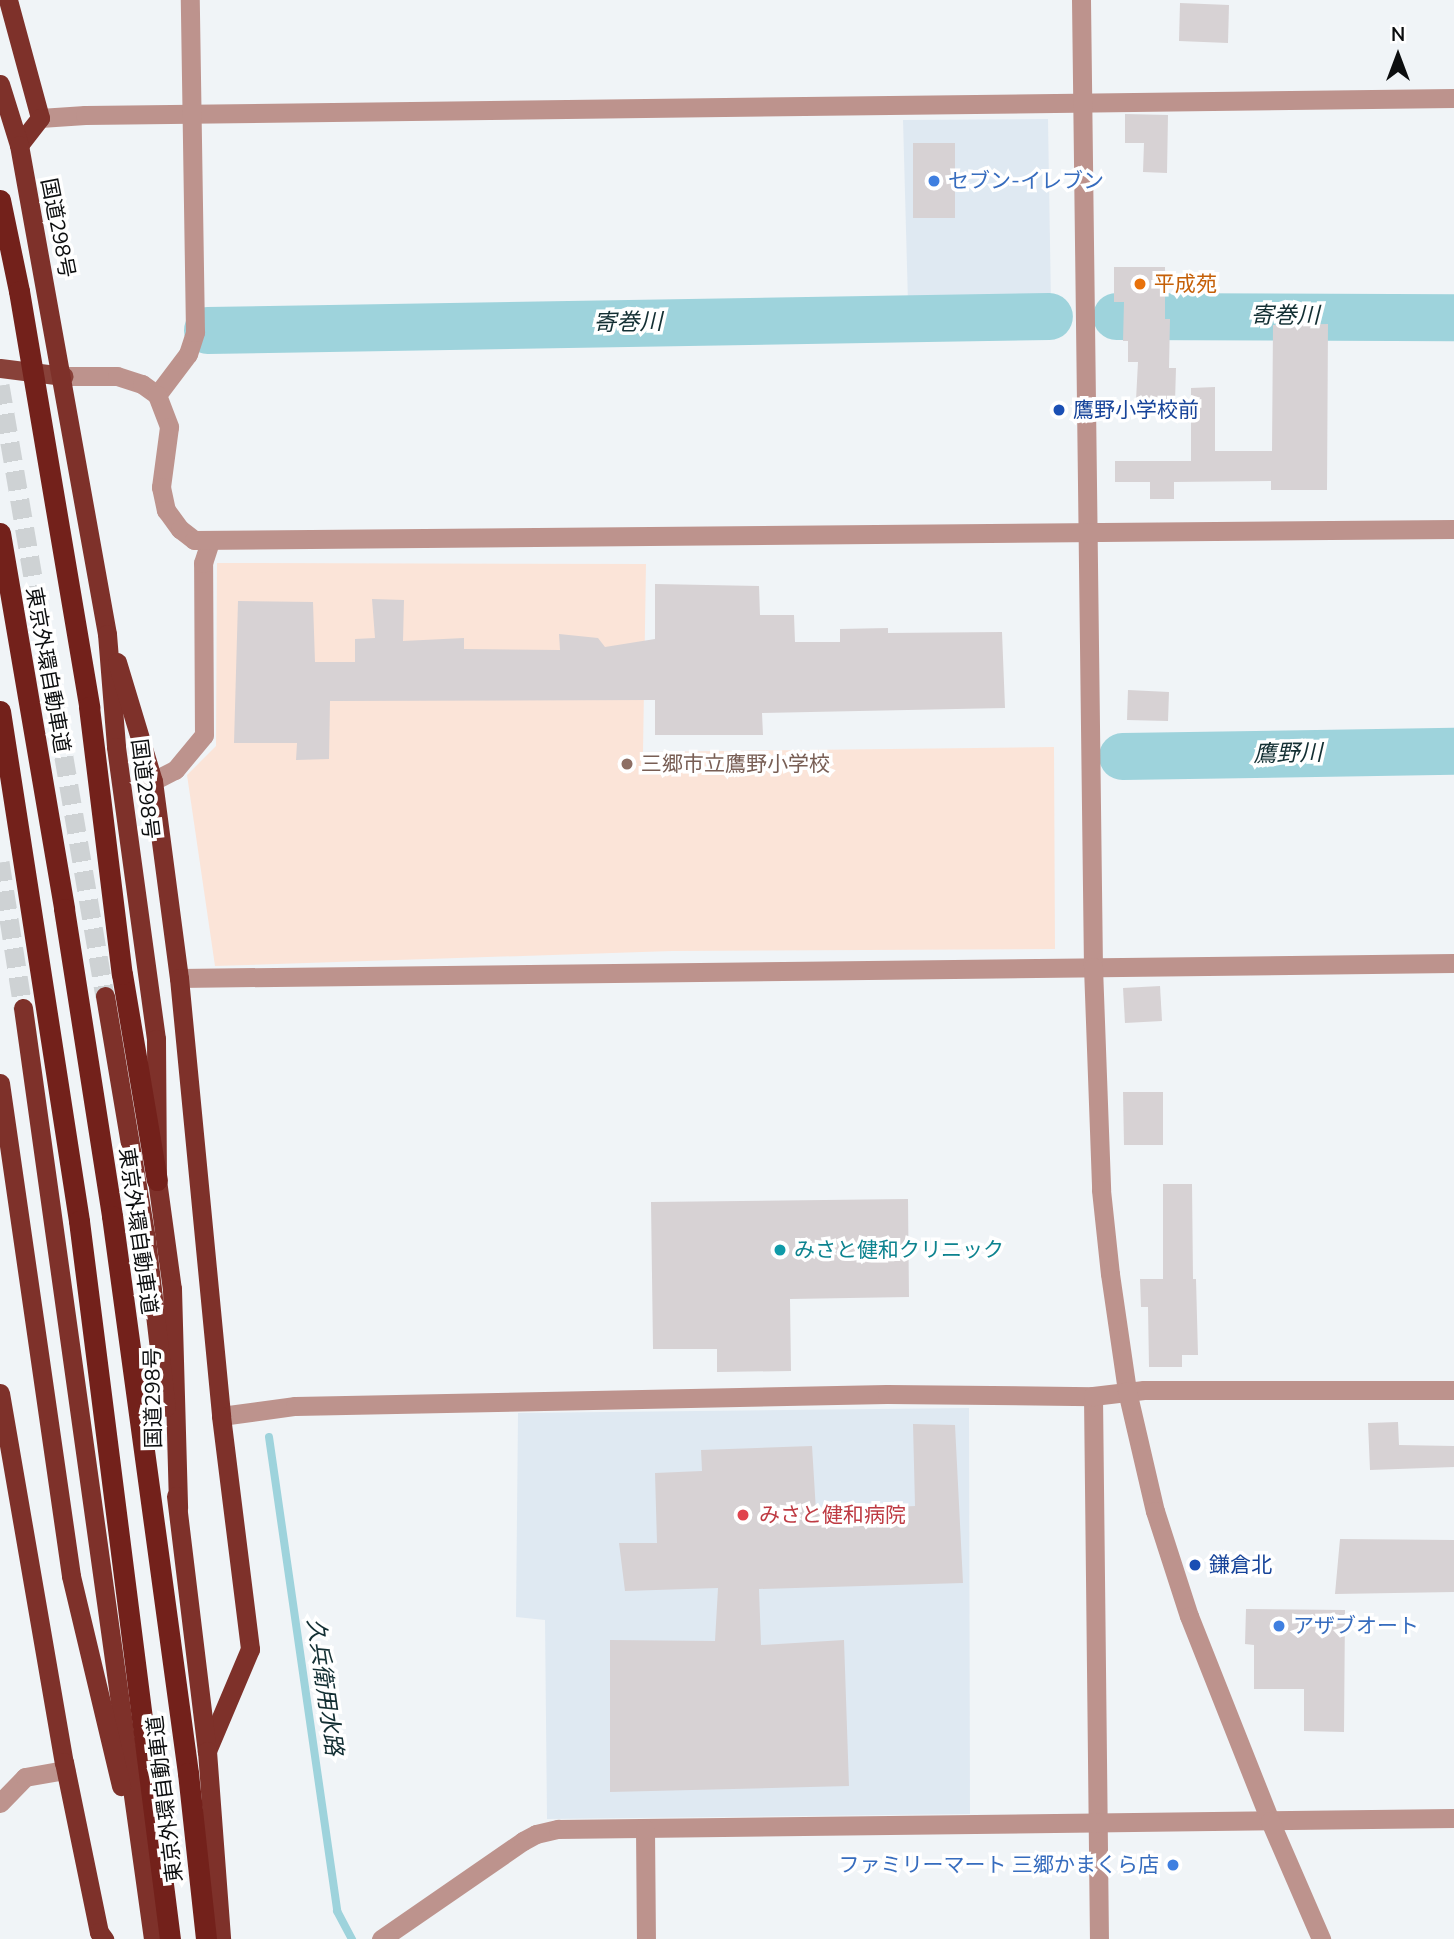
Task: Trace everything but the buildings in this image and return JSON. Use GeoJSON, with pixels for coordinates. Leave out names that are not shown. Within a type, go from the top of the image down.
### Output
{"type":"FeatureCollection","features":[{"type":"Feature","properties":{"kind":"highway"},"geometry":{"type":"LineString","coordinates":[[8,0],[40,118],[19,145]]}},
{"type":"Feature","properties":{"kind":"highway","name":"国道298号"},"geometry":{"type":"LineString","coordinates":[[0,84],[19,145],[63,376],[107,635],[116,747],[156,1038],[157,1180],[172,1289],[178,1508]]}},
{"type":"Feature","properties":{"kind":"highway"},"geometry":{"type":"LineString","coordinates":[[0,200],[19,291],[89,707],[122,974],[157,1180]]}},
{"type":"Feature","properties":{"kind":"highway","name":"東京外環自動車道"},"geometry":{"type":"LineString","coordinates":[[0,533],[64,909],[112,1216],[186,1760],[206,1939]]}},
{"type":"Feature","properties":{"kind":"highway"},"geometry":{"type":"LineString","coordinates":[[107,635],[132,705],[153,781],[179,978],[221,1416],[250,1649],[207,1751]]}},
{"type":"Feature","properties":{"kind":"highway","name":"東京外環自動車道"},"geometry":{"type":"LineString","coordinates":[[0,711],[79,1221],[170,1939]]}},
{"type":"Feature","properties":{"kind":"highway","name":"国道298号"},"geometry":{"type":"LineString","coordinates":[[105,996],[145,1238],[178,1508],[207,1751],[220,1939]]}},
{"type":"Feature","properties":{"kind":"highway"},"geometry":{"type":"LineString","coordinates":[[23,1008],[153,1939]]}},
{"type":"Feature","properties":{"kind":"highway"},"geometry":{"type":"LineString","coordinates":[[0,1083],[71,1576],[148,1899]]}},
{"type":"Feature","properties":{"kind":"highway"},"geometry":{"type":"LineString","coordinates":[[0,1393],[5,1459],[65,1770],[99,1933],[104,1939]]}},
{"type":"Feature","properties":{"kind":"main road"},"geometry":{"type":"LineString","coordinates":[[0,368],[63,376]]}},
{"type":"Feature","properties":{"kind":"main road"},"geometry":{"type":"LineString","coordinates":[[0,380],[63,376]]}},
{"type":"Feature","properties":{"kind":"street"},"geometry":{"type":"LineString","coordinates":[[157,395],[188,354],[195,332],[190,0]]}},
{"type":"Feature","properties":{"kind":"street"},"geometry":{"type":"LineString","coordinates":[[1081,0],[1093,967],[1101,1190],[1127,1391],[1155,1511],[1189,1616],[1270,1821],[1321,1939]]}},
{"type":"Feature","properties":{"kind":"street"},"geometry":{"type":"LineString","coordinates":[[40,118],[85,115],[1454,98]]}},
{"type":"Feature","properties":{"kind":"street"},"geometry":{"type":"LineString","coordinates":[[63,376],[117,376],[142,384],[157,395],[169,427],[161,487],[166,510],[180,529],[194,540],[210,542],[1454,529]]}},
{"type":"Feature","properties":{"kind":"street"},"geometry":{"type":"LineString","coordinates":[[153,781],[175,770],[191,754],[204,734],[202,563],[210,542]]}},
{"type":"Feature","properties":{"kind":"street"},"geometry":{"type":"LineString","coordinates":[[179,978],[1454,963]]}},
{"type":"Feature","properties":{"kind":"street"},"geometry":{"type":"LineString","coordinates":[[221,1416],[295,1406],[887,1394],[1093,1396],[1127,1391],[1454,1390]]}},
{"type":"Feature","properties":{"kind":"street"},"geometry":{"type":"LineString","coordinates":[[1093,1396],[1099,1939]]}},
{"type":"Feature","properties":{"kind":"street"},"geometry":{"type":"LineString","coordinates":[[0,1803],[25,1777],[65,1770]]}},
{"type":"Feature","properties":{"kind":"street"},"geometry":{"type":"LineString","coordinates":[[381,1939],[536,1834],[558,1829],[1454,1818]]}},
{"type":"Feature","properties":{"kind":"street"},"geometry":{"type":"LineString","coordinates":[[645,1829],[646,1939]]}},
{"type":"Feature","properties":{"kind":"shaded area"},"geometry":{"type":"Polygon","coordinates":[[[1048,119],[1051,303],[908,303],[903,120],[1048,119]]]}},
{"type":"Feature","properties":{"kind":"shaded area","name":"三郷市立鷹野小学校"},"geometry":{"type":"Polygon","coordinates":[[[217,563],[646,564],[643,752],[1054,747],[1055,949],[672,951],[215,966],[187,775],[216,746],[217,563]]]}},
{"type":"Feature","properties":{"kind":"shaded area","name":"みさと健和病院"},"geometry":{"type":"Polygon","coordinates":[[[969,1408],[970,1814],[547,1819],[545,1620],[516,1617],[518,1413],[969,1408]]]}},
{"type":"Feature","properties":{"kind":"waterway","name":"寄巻川"},"geometry":{"type":"LineString","coordinates":[[207,330],[1049,316]]}},
{"type":"Feature","properties":{"kind":"waterway","name":"寄巻川"},"geometry":{"type":"LineString","coordinates":[[1116,316],[1454,317]]}},
{"type":"Feature","properties":{"kind":"waterway","name":"鷹野川"},"geometry":{"type":"LineString","coordinates":[[1122,756],[1454,751]]}},
{"type":"Feature","properties":{"kind":"waterway","name":"久兵衛用水路"},"geometry":{"type":"LineString","coordinates":[[269,1437],[337,1911],[352,1939]]}},
{"type":"Feature","properties":{"kind":"tunnel"},"geometry":{"type":"LineString","coordinates":[[0,385],[105,996]]}},
{"type":"Feature","properties":{"kind":"tunnel"},"geometry":{"type":"LineString","coordinates":[[0,862],[23,1008]]}},
{"type":"Feature","properties":{"kind":"place","name":"セブン-イレブン"},"geometry":{"type":"Point","coordinates":[934,181]}},
{"type":"Feature","properties":{"kind":"place","name":"平成苑"},"geometry":{"type":"Point","coordinates":[1140,284]}},
{"type":"Feature","properties":{"kind":"place","name":"鷹野小学校前"},"geometry":{"type":"Point","coordinates":[1059,410]}},
{"type":"Feature","properties":{"kind":"place","name":"三郷市立鷹野小学校"},"geometry":{"type":"Point","coordinates":[627,764]}},
{"type":"Feature","properties":{"kind":"place","name":"みさと健和クリニック"},"geometry":{"type":"Point","coordinates":[780,1250]}},
{"type":"Feature","properties":{"kind":"place","name":"みさと健和病院"},"geometry":{"type":"Point","coordinates":[743,1515]}},
{"type":"Feature","properties":{"kind":"place","name":"鎌倉北"},"geometry":{"type":"Point","coordinates":[1195,1565]}},
{"type":"Feature","properties":{"kind":"place","name":"アザブオート"},"geometry":{"type":"Point","coordinates":[1279,1626]}},
{"type":"Feature","properties":{"kind":"place","name":"ファミリーマート 三郷かまくら店"},"geometry":{"type":"Point","coordinates":[1173,1865]}}]}
